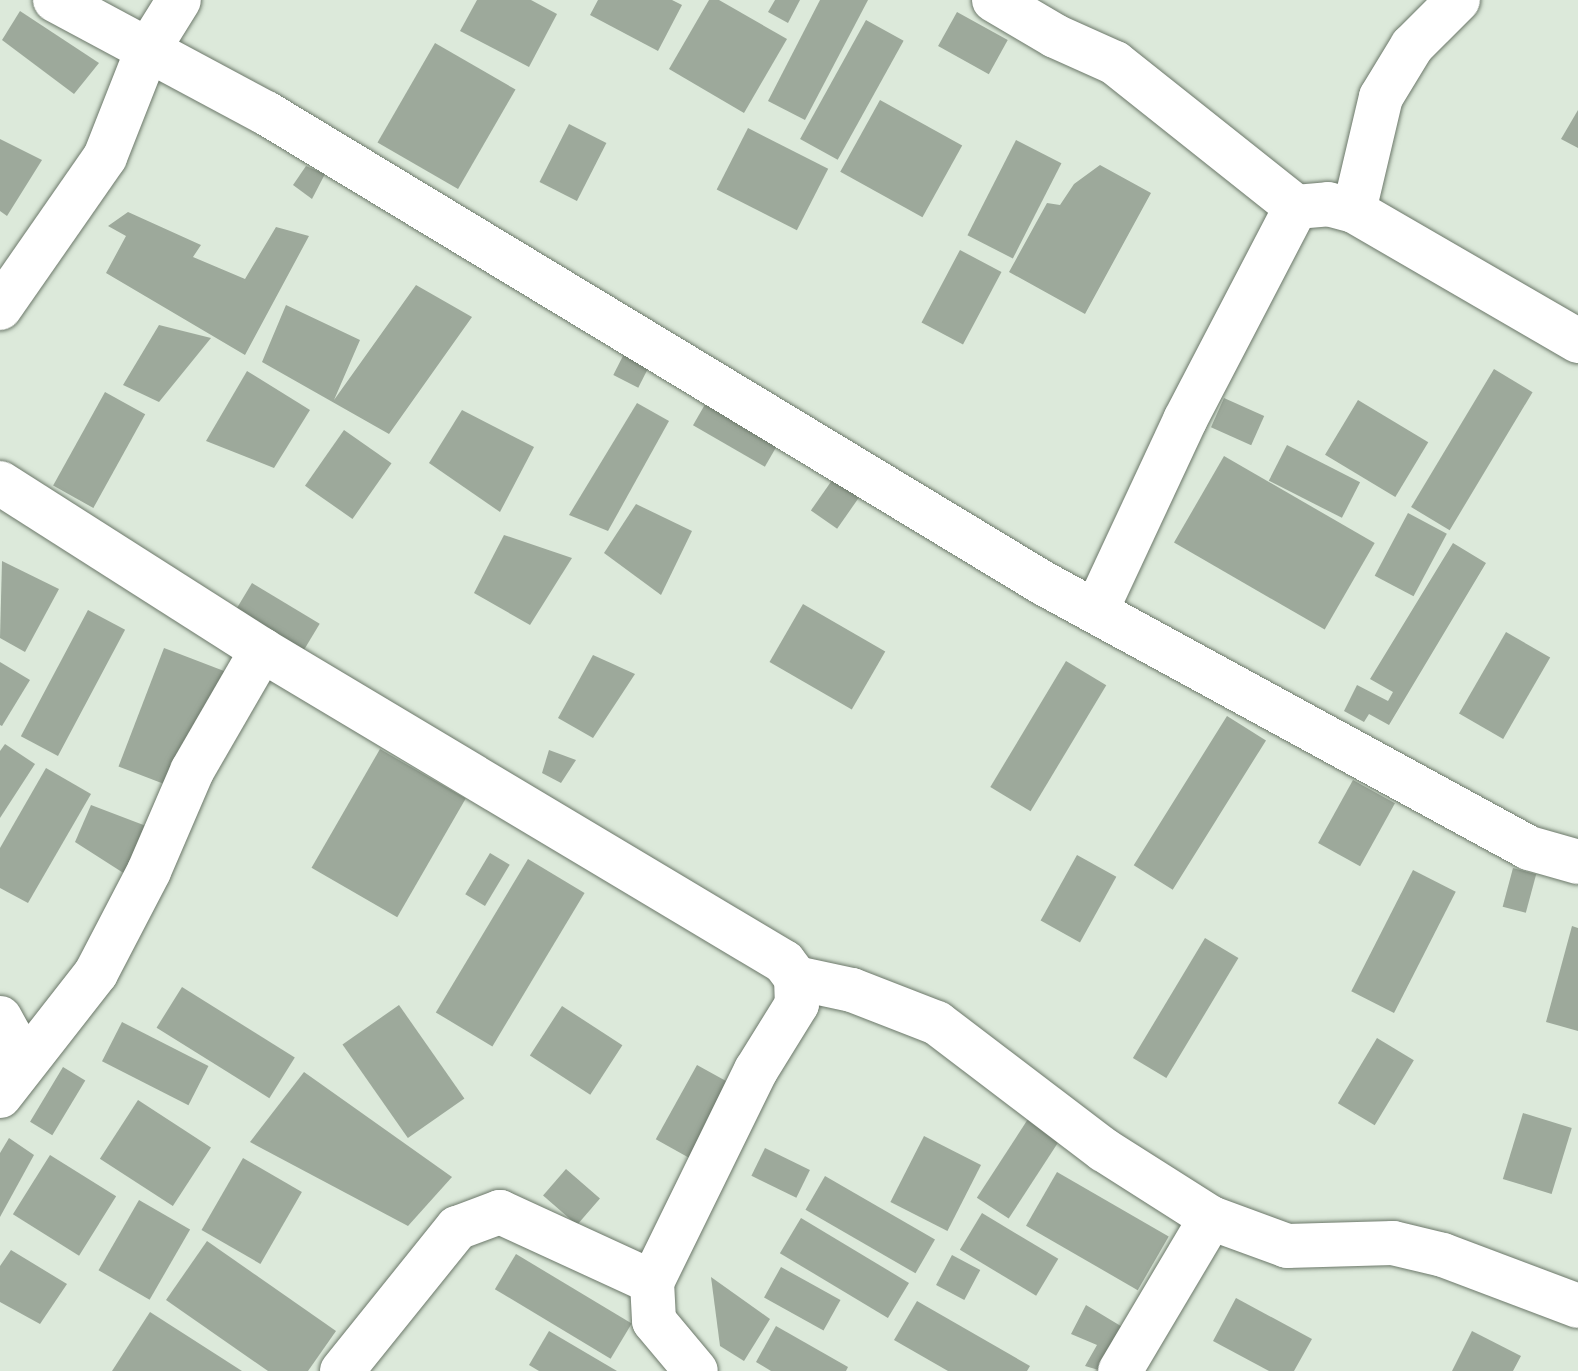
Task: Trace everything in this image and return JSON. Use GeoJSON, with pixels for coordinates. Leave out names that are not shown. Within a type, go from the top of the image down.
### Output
{"type":"FeatureCollection","features":[{"type":"Feature","properties":{"kind":"street"},"geometry":{"type":"LineString","coordinates":[[55,0],[146,53],[172,61],[266,113],[1096,611],[1529,848],[1578,862]]}},
{"type":"Feature","properties":{"kind":"street"},"geometry":{"type":"LineString","coordinates":[[0,308],[105,157],[146,53],[179,0]]}},
{"type":"Feature","properties":{"kind":"street"},"geometry":{"type":"LineString","coordinates":[[994,0],[1055,36],[1115,63],[1296,207],[1328,204],[1354,211],[1578,341]]}},
{"type":"Feature","properties":{"kind":"street"},"geometry":{"type":"LineString","coordinates":[[1354,211],[1381,97],[1412,46],[1458,0]]}},
{"type":"Feature","properties":{"kind":"street"},"geometry":{"type":"LineString","coordinates":[[1096,611],[1185,420],[1296,207]]}},
{"type":"Feature","properties":{"kind":"street"},"geometry":{"type":"LineString","coordinates":[[0,483],[262,650],[784,962],[796,978],[797,1004],[756,1070],[652,1282],[654,1321],[696,1371]]}},
{"type":"Feature","properties":{"kind":"street"},"geometry":{"type":"LineString","coordinates":[[8,1084],[96,973],[149,871],[192,771],[262,650]]}},
{"type":"Feature","properties":{"kind":"street"},"geometry":{"type":"LineString","coordinates":[[796,978],[852,990],[937,1023],[1104,1150],[1211,1218],[1287,1246],[1371,1242],[1430,1252],[1578,1306]]}},
{"type":"Feature","properties":{"kind":"street"},"geometry":{"type":"LineString","coordinates":[[0,1018],[10,1036],[8,1084]]}},
{"type":"Feature","properties":{"kind":"street"},"geometry":{"type":"LineString","coordinates":[[342,1371],[457,1228],[500,1212],[652,1282]]}},
{"type":"Feature","properties":{"kind":"street"},"geometry":{"type":"LineString","coordinates":[[1120,1371],[1211,1218]]}},
{"type":"Feature","properties":{"kind":"building"},"geometry":{"type":"Polygon","coordinates":[[[477,0],[531,0],[557,14],[529,67],[460,31],[477,0]]]}},
{"type":"Feature","properties":{"kind":"building"},"geometry":{"type":"Polygon","coordinates":[[[598,0],[672,0],[682,5],[658,51],[590,15],[598,0]]]}},
{"type":"Feature","properties":{"kind":"building"},"geometry":{"type":"Polygon","coordinates":[[[709,0],[719,0],[787,39],[744,113],[669,69],[709,0]]]}},
{"type":"Feature","properties":{"kind":"building"},"geometry":{"type":"Polygon","coordinates":[[[775,0],[800,0],[788,23],[768,12],[775,0]]]}},
{"type":"Feature","properties":{"kind":"building"},"geometry":{"type":"Polygon","coordinates":[[[820,0],[868,0],[805,120],[768,101],[820,0]]]}},
{"type":"Feature","properties":{"kind":"building"},"geometry":{"type":"Polygon","coordinates":[[[20,11],[99,63],[74,94],[2,40],[20,11]]]}},
{"type":"Feature","properties":{"kind":"building"},"geometry":{"type":"Polygon","coordinates":[[[957,12],[1008,40],[989,74],[938,46],[957,12]]]}},
{"type":"Feature","properties":{"kind":"building"},"geometry":{"type":"Polygon","coordinates":[[[866,20],[904,41],[838,160],[800,139],[866,20]]]}},
{"type":"Feature","properties":{"kind":"building"},"geometry":{"type":"Polygon","coordinates":[[[435,43],[516,89],[458,189],[378,143],[435,43]]]}},
{"type":"Feature","properties":{"kind":"building"},"geometry":{"type":"Polygon","coordinates":[[[880,100],[962,146],[922,217],[840,172],[880,100]]]}},
{"type":"Feature","properties":{"kind":"building"},"geometry":{"type":"Polygon","coordinates":[[[1578,110],[1578,148],[1561,139],[1578,110]]]}},
{"type":"Feature","properties":{"kind":"building"},"geometry":{"type":"Polygon","coordinates":[[[569,124],[606,143],[577,201],[539,182],[569,124]]]}},
{"type":"Feature","properties":{"kind":"building"},"geometry":{"type":"Polygon","coordinates":[[[748,128],[828,169],[797,230],[717,189],[748,128]]]}},
{"type":"Feature","properties":{"kind":"building"},"geometry":{"type":"Polygon","coordinates":[[[0,139],[42,160],[7,216],[0,211],[0,139]]]}},
{"type":"Feature","properties":{"kind":"building"},"geometry":{"type":"Polygon","coordinates":[[[1016,140],[1061,163],[1013,258],[967,235],[1016,140]]]}},
{"type":"Feature","properties":{"kind":"building"},"geometry":{"type":"Polygon","coordinates":[[[1100,165],[1151,193],[1085,314],[1009,272],[1047,203],[1060,205],[1074,184],[1100,165]]]}},
{"type":"Feature","properties":{"kind":"building"},"geometry":{"type":"Polygon","coordinates":[[[306,166],[325,174],[312,199],[293,185],[306,166]]]}},
{"type":"Feature","properties":{"kind":"building"},"geometry":{"type":"Polygon","coordinates":[[[128,212],[201,245],[193,257],[245,279],[276,227],[309,236],[245,355],[106,273],[126,236],[108,226],[128,212]]]}},
{"type":"Feature","properties":{"kind":"building"},"geometry":{"type":"Polygon","coordinates":[[[960,250],[1001,272],[963,344],[922,322],[960,250]]]}},
{"type":"Feature","properties":{"kind":"building"},"geometry":{"type":"Polygon","coordinates":[[[416,285],[472,317],[389,434],[262,362],[286,305],[360,340],[334,400],[416,285]]]}},
{"type":"Feature","properties":{"kind":"building"},"geometry":{"type":"Polygon","coordinates":[[[159,325],[211,338],[159,402],[123,385],[159,325]]]}},
{"type":"Feature","properties":{"kind":"building"},"geometry":{"type":"Polygon","coordinates":[[[626,350],[651,363],[638,388],[613,375],[626,350]]]}},
{"type":"Feature","properties":{"kind":"building"},"geometry":{"type":"Polygon","coordinates":[[[1494,369],[1533,392],[1450,530],[1411,507],[1494,369]]]}},
{"type":"Feature","properties":{"kind":"building"},"geometry":{"type":"Polygon","coordinates":[[[247,371],[310,410],[274,468],[206,441],[247,371]]]}},
{"type":"Feature","properties":{"kind":"building"},"geometry":{"type":"Polygon","coordinates":[[[105,392],[145,414],[93,508],[53,486],[105,392]]]}},
{"type":"Feature","properties":{"kind":"building"},"geometry":{"type":"Polygon","coordinates":[[[711,394],[783,436],[765,467],[693,425],[711,394]]]}},
{"type":"Feature","properties":{"kind":"building"},"geometry":{"type":"Polygon","coordinates":[[[1224,398],[1264,416],[1251,445],[1211,427],[1224,398]]]}},
{"type":"Feature","properties":{"kind":"building"},"geometry":{"type":"Polygon","coordinates":[[[1358,400],[1428,442],[1395,497],[1325,455],[1358,400]]]}},
{"type":"Feature","properties":{"kind":"building"},"geometry":{"type":"Polygon","coordinates":[[[637,403],[669,421],[608,531],[569,515],[637,403]]]}},
{"type":"Feature","properties":{"kind":"building"},"geometry":{"type":"Polygon","coordinates":[[[462,410],[534,447],[500,512],[429,463],[462,410]]]}},
{"type":"Feature","properties":{"kind":"building"},"geometry":{"type":"Polygon","coordinates":[[[344,430],[392,463],[353,519],[305,486],[344,430]]]}},
{"type":"Feature","properties":{"kind":"building"},"geometry":{"type":"Polygon","coordinates":[[[1287,445],[1360,482],[1342,518],[1269,481],[1287,445]]]}},
{"type":"Feature","properties":{"kind":"building"},"geometry":{"type":"Polygon","coordinates":[[[1224,456],[1375,543],[1325,630],[1174,543],[1224,456]]]}},
{"type":"Feature","properties":{"kind":"building"},"geometry":{"type":"Polygon","coordinates":[[[835,476],[861,494],[837,529],[811,510],[835,476]]]}},
{"type":"Feature","properties":{"kind":"building"},"geometry":{"type":"Polygon","coordinates":[[[636,504],[692,531],[661,595],[604,553],[636,504]]]}},
{"type":"Feature","properties":{"kind":"building"},"geometry":{"type":"Polygon","coordinates":[[[1408,513],[1447,534],[1414,596],[1375,576],[1408,513]]]}},
{"type":"Feature","properties":{"kind":"building"},"geometry":{"type":"Polygon","coordinates":[[[504,535],[572,558],[530,625],[474,593],[504,535]]]}},
{"type":"Feature","properties":{"kind":"building"},"geometry":{"type":"Polygon","coordinates":[[[1453,543],[1486,563],[1389,725],[1369,714],[1364,722],[1344,711],[1357,685],[1388,701],[1393,692],[1370,679],[1453,543]]]}},
{"type":"Feature","properties":{"kind":"building"},"geometry":{"type":"Polygon","coordinates":[[[2,561],[59,589],[25,652],[0,638],[2,561]]]}},
{"type":"Feature","properties":{"kind":"building"},"geometry":{"type":"Polygon","coordinates":[[[252,583],[320,624],[304,650],[236,610],[252,583]]]}},
{"type":"Feature","properties":{"kind":"building"},"geometry":{"type":"Polygon","coordinates":[[[803,604],[885,652],[852,710],[770,662],[803,604]]]}},
{"type":"Feature","properties":{"kind":"building"},"geometry":{"type":"Polygon","coordinates":[[[88,610],[125,630],[58,756],[21,736],[88,610]]]}},
{"type":"Feature","properties":{"kind":"building"},"geometry":{"type":"Polygon","coordinates":[[[1506,632],[1550,657],[1503,739],[1459,713],[1506,632]]]}},
{"type":"Feature","properties":{"kind":"building"},"geometry":{"type":"Polygon","coordinates":[[[164,648],[225,671],[179,790],[118,767],[164,648]]]}},
{"type":"Feature","properties":{"kind":"building"},"geometry":{"type":"Polygon","coordinates":[[[593,655],[635,674],[593,738],[558,718],[593,655]]]}},
{"type":"Feature","properties":{"kind":"building"},"geometry":{"type":"Polygon","coordinates":[[[1066,661],[1106,685],[1031,811],[990,787],[1066,661]]]}},
{"type":"Feature","properties":{"kind":"building"},"geometry":{"type":"Polygon","coordinates":[[[0,662],[30,680],[2,726],[0,725],[0,662]]]}},
{"type":"Feature","properties":{"kind":"building"},"geometry":{"type":"Polygon","coordinates":[[[1227,716],[1266,740],[1173,890],[1134,865],[1227,716]]]}},
{"type":"Feature","properties":{"kind":"building"},"geometry":{"type":"Polygon","coordinates":[[[5,744],[35,764],[0,818],[0,751],[5,744]]]}},
{"type":"Feature","properties":{"kind":"building"},"geometry":{"type":"Polygon","coordinates":[[[380,749],[466,798],[397,917],[312,868],[380,749]]]}},
{"type":"Feature","properties":{"kind":"building"},"geometry":{"type":"Polygon","coordinates":[[[549,750],[576,760],[561,783],[542,773],[549,750]]]}},
{"type":"Feature","properties":{"kind":"building"},"geometry":{"type":"Polygon","coordinates":[[[46,768],[91,794],[28,903],[0,888],[0,848],[46,768]]]}},
{"type":"Feature","properties":{"kind":"building"},"geometry":{"type":"Polygon","coordinates":[[[1353,780],[1395,803],[1360,866],[1318,843],[1353,780]]]}},
{"type":"Feature","properties":{"kind":"building"},"geometry":{"type":"Polygon","coordinates":[[[91,805],[154,829],[125,874],[75,842],[91,805]]]}},
{"type":"Feature","properties":{"kind":"building"},"geometry":{"type":"Polygon","coordinates":[[[490,853],[510,865],[485,906],[465,894],[490,853]]]}},
{"type":"Feature","properties":{"kind":"building"},"geometry":{"type":"Polygon","coordinates":[[[1077,855],[1116,877],[1080,942],[1041,921],[1077,855]]]}},
{"type":"Feature","properties":{"kind":"building"},"geometry":{"type":"Polygon","coordinates":[[[528,859],[585,893],[492,1046],[436,1012],[528,859]]]}},
{"type":"Feature","properties":{"kind":"building"},"geometry":{"type":"Polygon","coordinates":[[[1513,868],[1536,874],[1526,913],[1503,907],[1513,868]]]}},
{"type":"Feature","properties":{"kind":"building"},"geometry":{"type":"Polygon","coordinates":[[[1413,870],[1456,892],[1394,1013],[1351,991],[1413,870]]]}},
{"type":"Feature","properties":{"kind":"building"},"geometry":{"type":"Polygon","coordinates":[[[1572,926],[1578,928],[1578,1031],[1546,1022],[1572,926]]]}},
{"type":"Feature","properties":{"kind":"building"},"geometry":{"type":"Polygon","coordinates":[[[1205,938],[1238,958],[1166,1078],[1133,1058],[1205,938]]]}},
{"type":"Feature","properties":{"kind":"building"},"geometry":{"type":"Polygon","coordinates":[[[182,987],[295,1057],[269,1098],[157,1028],[182,987]]]}},
{"type":"Feature","properties":{"kind":"building"},"geometry":{"type":"Polygon","coordinates":[[[399,1005],[464,1098],[408,1138],[342,1045],[399,1005]]]}},
{"type":"Feature","properties":{"kind":"building"},"geometry":{"type":"Polygon","coordinates":[[[562,1006],[622,1045],[590,1095],[530,1055],[562,1006]]]}},
{"type":"Feature","properties":{"kind":"building"},"geometry":{"type":"Polygon","coordinates":[[[122,1022],[208,1066],[188,1105],[102,1061],[122,1022]]]}},
{"type":"Feature","properties":{"kind":"building"},"geometry":{"type":"Polygon","coordinates":[[[1377,1038],[1414,1060],[1375,1125],[1338,1103],[1377,1038]]]}},
{"type":"Feature","properties":{"kind":"building"},"geometry":{"type":"Polygon","coordinates":[[[697,1065],[735,1086],[693,1160],[656,1139],[697,1065]]]}},
{"type":"Feature","properties":{"kind":"building"},"geometry":{"type":"Polygon","coordinates":[[[63,1067],[85,1080],[52,1135],[30,1122],[63,1067]]]}},
{"type":"Feature","properties":{"kind":"building"},"geometry":{"type":"Polygon","coordinates":[[[304,1072],[452,1177],[408,1226],[250,1142],[304,1072]]]}},
{"type":"Feature","properties":{"kind":"building"},"geometry":{"type":"Polygon","coordinates":[[[138,1100],[211,1147],[173,1206],[100,1159],[138,1100]]]}},
{"type":"Feature","properties":{"kind":"building"},"geometry":{"type":"Polygon","coordinates":[[[1523,1113],[1572,1128],[1552,1194],[1503,1179],[1523,1113]]]}},
{"type":"Feature","properties":{"kind":"building"},"geometry":{"type":"Polygon","coordinates":[[[1028,1119],[1060,1140],[1009,1219],[977,1198],[1028,1119]]]}},
{"type":"Feature","properties":{"kind":"building"},"geometry":{"type":"Polygon","coordinates":[[[924,1136],[981,1165],[947,1231],[890,1202],[924,1136]]]}},
{"type":"Feature","properties":{"kind":"building"},"geometry":{"type":"Polygon","coordinates":[[[9,1138],[34,1155],[0,1217],[0,1153],[9,1138]]]}},
{"type":"Feature","properties":{"kind":"building"},"geometry":{"type":"Polygon","coordinates":[[[765,1148],[810,1170],[796,1198],[751,1176],[765,1148]]]}},
{"type":"Feature","properties":{"kind":"building"},"geometry":{"type":"Polygon","coordinates":[[[50,1155],[116,1196],[79,1256],[13,1214],[50,1155]]]}},
{"type":"Feature","properties":{"kind":"building"},"geometry":{"type":"Polygon","coordinates":[[[243,1158],[302,1192],[260,1264],[202,1230],[243,1158]]]}},
{"type":"Feature","properties":{"kind":"building"},"geometry":{"type":"Polygon","coordinates":[[[566,1169],[600,1199],[577,1225],[543,1195],[566,1169]]]}},
{"type":"Feature","properties":{"kind":"building"},"geometry":{"type":"Polygon","coordinates":[[[1057,1172],[1169,1236],[1138,1290],[1026,1226],[1057,1172]]]}},
{"type":"Feature","properties":{"kind":"building"},"geometry":{"type":"Polygon","coordinates":[[[825,1176],[935,1240],[915,1273],[806,1210],[825,1176]]]}},
{"type":"Feature","properties":{"kind":"building"},"geometry":{"type":"Polygon","coordinates":[[[139,1200],[190,1230],[150,1300],[98,1270],[139,1200]]]}},
{"type":"Feature","properties":{"kind":"building"},"geometry":{"type":"Polygon","coordinates":[[[982,1213],[1058,1259],[1036,1296],[960,1250],[982,1213]]]}},
{"type":"Feature","properties":{"kind":"building"},"geometry":{"type":"Polygon","coordinates":[[[801,1218],[909,1283],[888,1318],[780,1253],[801,1218]]]}},
{"type":"Feature","properties":{"kind":"building"},"geometry":{"type":"Polygon","coordinates":[[[207,1241],[336,1331],[308,1371],[268,1371],[166,1300],[207,1241]]]}},
{"type":"Feature","properties":{"kind":"building"},"geometry":{"type":"Polygon","coordinates":[[[11,1250],[67,1284],[40,1324],[0,1302],[0,1266],[11,1250]]]}},
{"type":"Feature","properties":{"kind":"building"},"geometry":{"type":"Polygon","coordinates":[[[516,1254],[632,1324],[611,1359],[495,1289],[516,1254]]]}},
{"type":"Feature","properties":{"kind":"building"},"geometry":{"type":"Polygon","coordinates":[[[952,1255],[980,1270],[964,1300],[936,1285],[952,1255]]]}},
{"type":"Feature","properties":{"kind":"building"},"geometry":{"type":"Polygon","coordinates":[[[781,1267],[840,1300],[824,1331],[764,1298],[781,1267]]]}},
{"type":"Feature","properties":{"kind":"building"},"geometry":{"type":"Polygon","coordinates":[[[711,1277],[770,1319],[744,1361],[720,1346],[711,1277]]]}},
{"type":"Feature","properties":{"kind":"building"},"geometry":{"type":"Polygon","coordinates":[[[1236,1298],[1312,1339],[1294,1371],[1269,1371],[1213,1341],[1236,1298]]]}},
{"type":"Feature","properties":{"kind":"building"},"geometry":{"type":"Polygon","coordinates":[[[917,1301],[1030,1366],[1027,1371],[948,1371],[894,1340],[917,1301]]]}},
{"type":"Feature","properties":{"kind":"building"},"geometry":{"type":"Polygon","coordinates":[[[1086,1305],[1129,1331],[1102,1371],[1085,1366],[1097,1345],[1071,1334],[1086,1305]]]}},
{"type":"Feature","properties":{"kind":"building"},"geometry":{"type":"Polygon","coordinates":[[[150,1312],[242,1371],[112,1371],[150,1312]]]}},
{"type":"Feature","properties":{"kind":"building"},"geometry":{"type":"Polygon","coordinates":[[[776,1326],[848,1367],[846,1371],[771,1371],[756,1362],[776,1326]]]}},
{"type":"Feature","properties":{"kind":"building"},"geometry":{"type":"Polygon","coordinates":[[[549,1331],[617,1371],[539,1371],[529,1365],[549,1331]]]}},
{"type":"Feature","properties":{"kind":"building"},"geometry":{"type":"Polygon","coordinates":[[[1472,1331],[1521,1356],[1513,1371],[1452,1371],[1472,1331]]]}}]}
